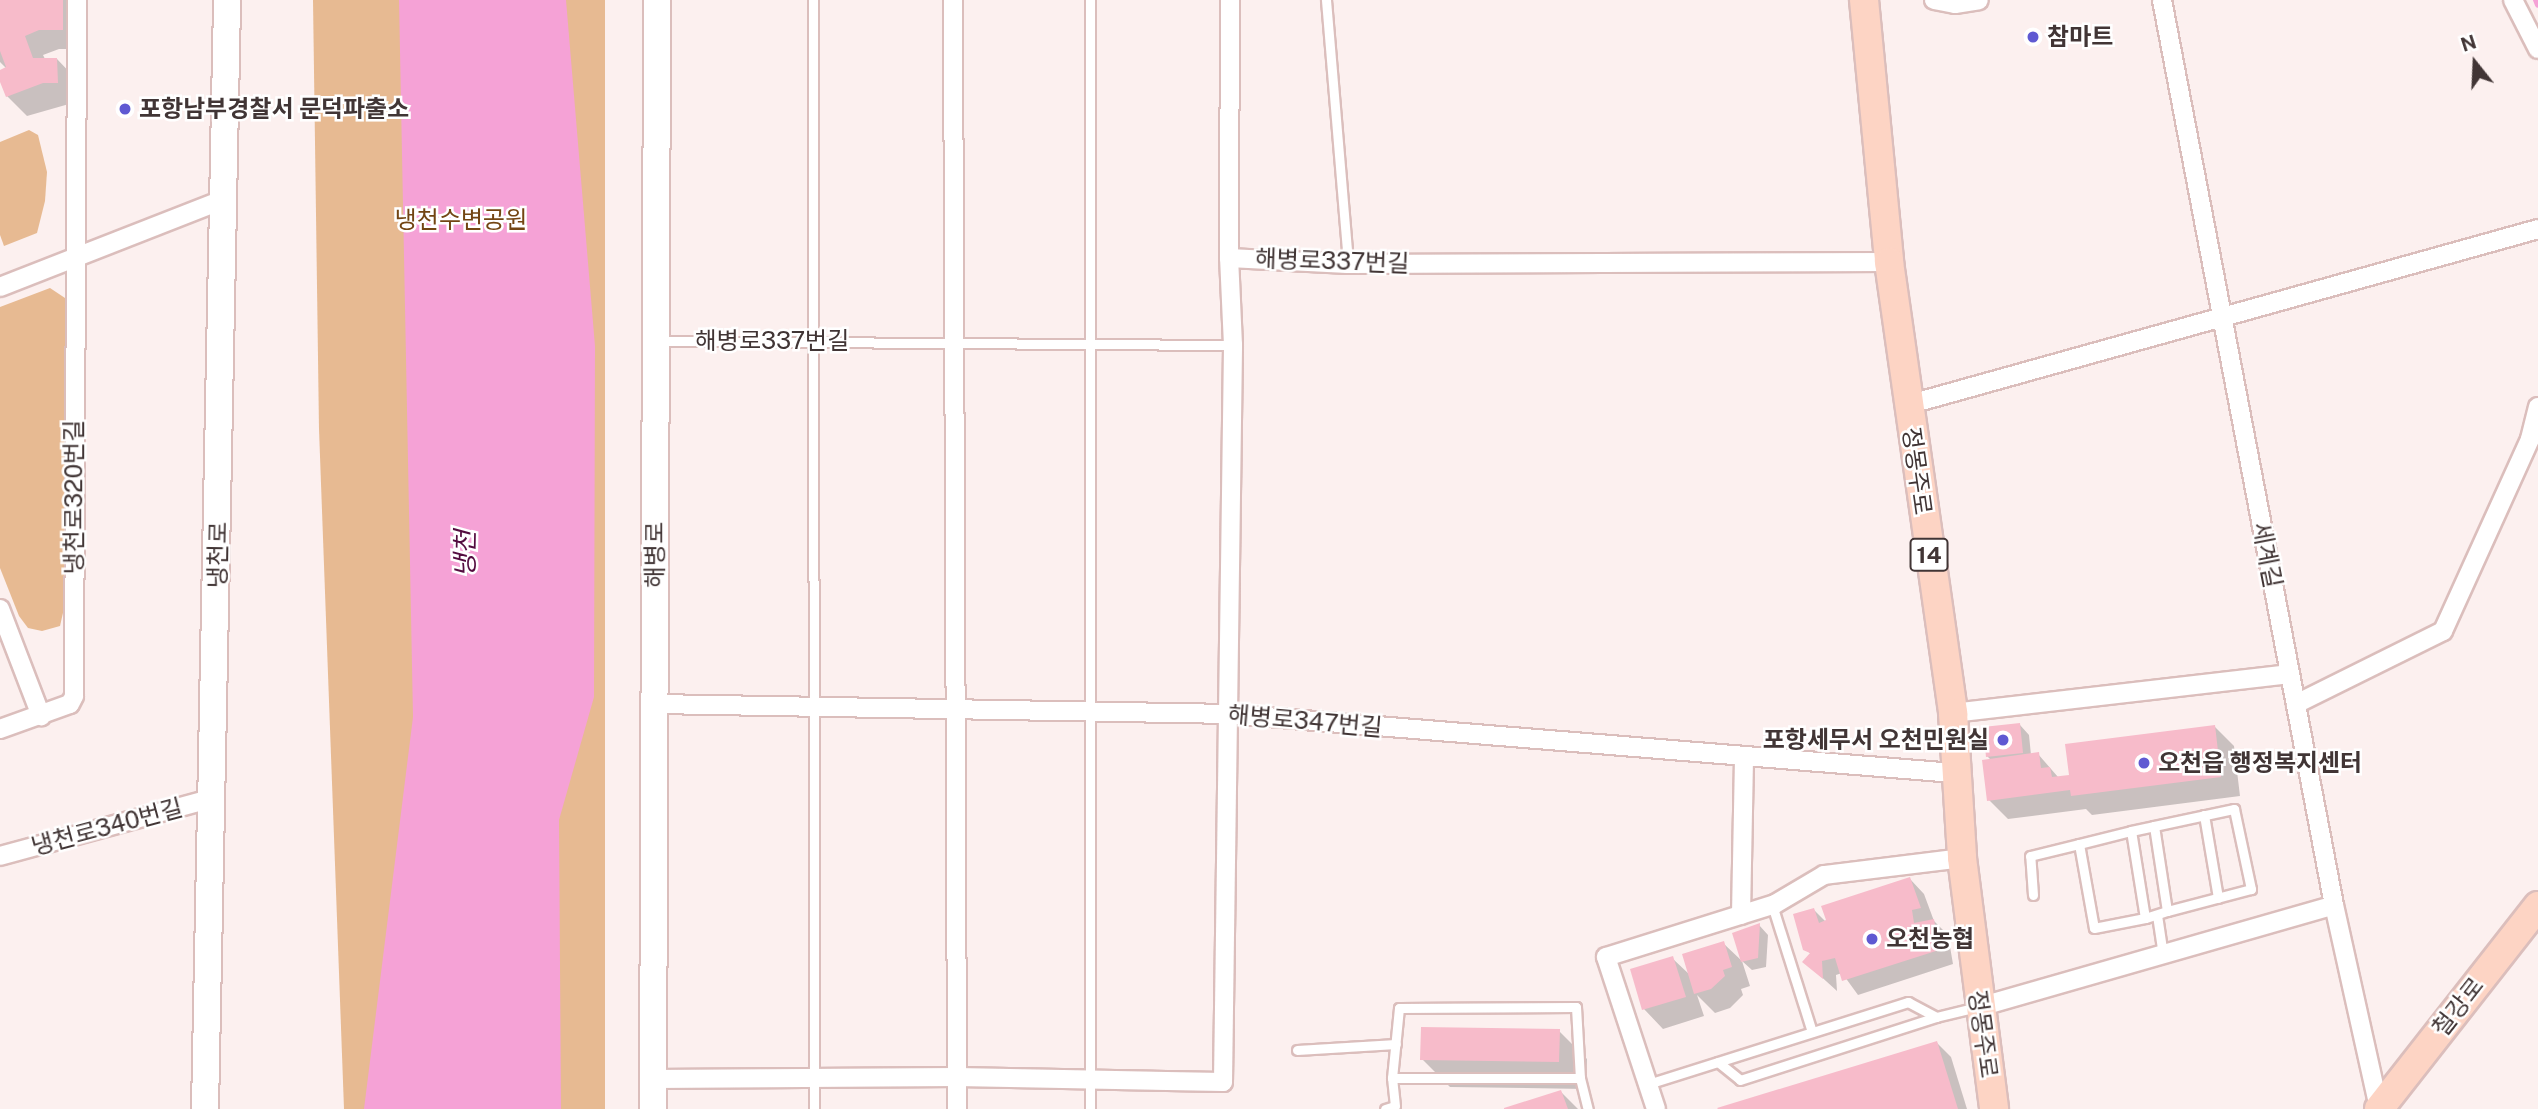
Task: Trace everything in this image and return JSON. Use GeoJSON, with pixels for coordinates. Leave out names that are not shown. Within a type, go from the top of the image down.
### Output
{"type":"FeatureCollection","features":[{"type":"Feature","properties":{"kind":"main road","name":"냉천로"},"geometry":{"type":"LineString","coordinates":[[205,1109],[214,798],[228,0]]}},
{"type":"Feature","properties":{"kind":"main road","name":"해병로"},"geometry":{"type":"LineString","coordinates":[[653,1109],[657,0]]}},
{"type":"Feature","properties":{"kind":"main road","name":"정몽주로"},"geometry":{"type":"LineString","coordinates":[[1864,0],[1889,262],[1952,713],[1954,773],[1962,858],[1994,1109]]}},
{"type":"Feature","properties":{"kind":"main road","name":"철강로"},"geometry":{"type":"LineString","coordinates":[[2379,1109],[2538,906]]}},
{"type":"Feature","properties":{"kind":"street","name":"냉천로320번길"},"geometry":{"type":"LineString","coordinates":[[41,716],[70,704],[74,696],[77,0]]}},
{"type":"Feature","properties":{"kind":"street"},"geometry":{"type":"LineString","coordinates":[[953,0],[957,1109]]}},
{"type":"Feature","properties":{"kind":"street"},"geometry":{"type":"LineString","coordinates":[[1229,258],[1230,0]]}},
{"type":"Feature","properties":{"kind":"street"},"geometry":{"type":"LineString","coordinates":[[1934,0],[1955,4],[1979,0]]}},
{"type":"Feature","properties":{"kind":"street","name":"세계길"},"geometry":{"type":"LineString","coordinates":[[2162,0],[2334,905],[2379,1109]]}},
{"type":"Feature","properties":{"kind":"street"},"geometry":{"type":"LineString","coordinates":[[2513,0],[2538,49]]}},
{"type":"Feature","properties":{"kind":"street"},"geometry":{"type":"LineString","coordinates":[[0,287],[224,198]]}},
{"type":"Feature","properties":{"kind":"street"},"geometry":{"type":"LineString","coordinates":[[1907,405],[2538,229]]}},
{"type":"Feature","properties":{"kind":"street","name":"해병로337번길"},"geometry":{"type":"LineString","coordinates":[[1233,345],[1229,258],[1348,264],[1889,262]]}},
{"type":"Feature","properties":{"kind":"street"},"geometry":{"type":"LineString","coordinates":[[653,1079],[957,1077],[1223,1082],[1233,345]]}},
{"type":"Feature","properties":{"kind":"street"},"geometry":{"type":"LineString","coordinates":[[2296,704],[2443,631],[2530,439],[2538,407]]}},
{"type":"Feature","properties":{"kind":"street"},"geometry":{"type":"LineString","coordinates":[[0,609],[41,716],[0,729]]}},
{"type":"Feature","properties":{"kind":"street"},"geometry":{"type":"LineString","coordinates":[[1952,713],[2290,674]]}},
{"type":"Feature","properties":{"kind":"street","name":"해병로347번길"},"geometry":{"type":"LineString","coordinates":[[654,704],[1230,714],[1744,759],[1954,773]]}},
{"type":"Feature","properties":{"kind":"street"},"geometry":{"type":"LineString","coordinates":[[1741,915],[1744,759]]}},
{"type":"Feature","properties":{"kind":"street","name":"냉천로340번길"},"geometry":{"type":"LineString","coordinates":[[0,856],[214,798]]}},
{"type":"Feature","properties":{"kind":"street"},"geometry":{"type":"LineString","coordinates":[[1656,1109],[1606,957],[1772,905],[1824,875],[1962,858]]}},
{"type":"Feature","properties":{"kind":"street"},"geometry":{"type":"LineString","coordinates":[[1979,1007],[2334,905]]}},
{"type":"Feature","properties":{"kind":"lane"},"geometry":{"type":"LineString","coordinates":[[813,0],[814,1109]]}},
{"type":"Feature","properties":{"kind":"lane"},"geometry":{"type":"LineString","coordinates":[[1090,0],[1087,712],[1090,1109]]}},
{"type":"Feature","properties":{"kind":"lane"},"geometry":{"type":"LineString","coordinates":[[1326,0],[1348,264]]}},
{"type":"Feature","properties":{"kind":"lane","name":"해병로337번길"},"geometry":{"type":"LineString","coordinates":[[655,341],[1089,341],[1233,345]]}},
{"type":"Feature","properties":{"kind":"lane"},"geometry":{"type":"LineString","coordinates":[[2033,895],[2029,856],[2131,831],[2234,808],[2251,889],[2145,918],[2094,928],[2078,844]]}},
{"type":"Feature","properties":{"kind":"lane"},"geometry":{"type":"LineString","coordinates":[[2204,815],[2218,898]]}},
{"type":"Feature","properties":{"kind":"lane"},"geometry":{"type":"LineString","coordinates":[[2154,826],[2167,912]]}},
{"type":"Feature","properties":{"kind":"lane"},"geometry":{"type":"LineString","coordinates":[[2131,831],[2145,918]]}},
{"type":"Feature","properties":{"kind":"lane"},"geometry":{"type":"LineString","coordinates":[[1772,905],[1812,1032]]}},
{"type":"Feature","properties":{"kind":"lane"},"geometry":{"type":"LineString","coordinates":[[2157,915],[2163,955]]}},
{"type":"Feature","properties":{"kind":"lane"},"geometry":{"type":"LineString","coordinates":[[1648,1084],[1908,1002],[1936,1017]]}},
{"type":"Feature","properties":{"kind":"lane"},"geometry":{"type":"LineString","coordinates":[[1385,1109],[1395,1106],[1392,1079],[1399,1008],[1576,1007],[1580,1078],[1588,1109]]}},
{"type":"Feature","properties":{"kind":"lane"},"geometry":{"type":"LineString","coordinates":[[1718,1062],[1740,1080],[1936,1017],[1979,1007]]}},
{"type":"Feature","properties":{"kind":"lane"},"geometry":{"type":"LineString","coordinates":[[1297,1050],[1396,1044]]}},
{"type":"Feature","properties":{"kind":"lane"},"geometry":{"type":"LineString","coordinates":[[1392,1079],[1580,1078]]}},
{"type":"Feature","properties":{"kind":"green space","name":"냉천수변공원"},"geometry":{"type":"Polygon","coordinates":[[[313,0],[605,0],[605,1109],[344,1109],[319,429],[313,0]]]}},
{"type":"Feature","properties":{"kind":"green space"},"geometry":{"type":"Polygon","coordinates":[[[29,130],[38,135],[47,172],[45,201],[37,233],[4,246],[0,235],[0,142],[29,130]]]}},
{"type":"Feature","properties":{"kind":"green space"},"geometry":{"type":"Polygon","coordinates":[[[50,288],[65,298],[65,604],[60,626],[42,631],[28,628],[19,616],[0,568],[0,307],[50,288]]]}},
{"type":"Feature","properties":{"kind":"water","name":"냉천수변공원"},"geometry":{"type":"Polygon","coordinates":[[[399,0],[566,0],[595,346],[594,697],[559,820],[561,1109],[364,1109],[413,717],[399,0]]]}},
{"type":"Feature","properties":{"kind":"building"},"geometry":{"type":"Polygon","coordinates":[[[0,0],[63,0],[63,30],[39,30],[25,36],[33,58],[57,58],[58,83],[43,83],[6,97],[0,82],[0,70],[6,67],[0,51],[0,0]]]}},
{"type":"Feature","properties":{"kind":"building","name":"포항세무서 오천민원실"},"geometry":{"type":"Polygon","coordinates":[[[2020,723],[2023,753],[1986,757],[1983,727],[2020,723]]]}},
{"type":"Feature","properties":{"kind":"building","name":"오천읍 행정복지센터"},"geometry":{"type":"Polygon","coordinates":[[[2215,725],[2221,777],[2071,796],[2070,790],[1987,801],[1982,760],[2039,752],[2041,768],[2050,767],[2052,777],[2069,775],[2065,744],[2215,725]]]}},
{"type":"Feature","properties":{"kind":"building"},"geometry":{"type":"Polygon","coordinates":[[[1910,877],[1921,908],[1912,910],[1914,923],[1934,919],[1939,950],[1842,981],[1835,958],[1822,961],[1823,979],[1802,962],[1810,953],[1803,950],[1793,914],[1814,908],[1819,923],[1826,920],[1821,906],[1910,877]]]}},
{"type":"Feature","properties":{"kind":"building"},"geometry":{"type":"Polygon","coordinates":[[[1760,923],[1758,958],[1741,962],[1732,933],[1760,923]]]}},
{"type":"Feature","properties":{"kind":"building"},"geometry":{"type":"Polygon","coordinates":[[[1724,941],[1732,967],[1723,970],[1725,976],[1711,989],[1694,994],[1682,954],[1724,941]]]}},
{"type":"Feature","properties":{"kind":"building"},"geometry":{"type":"Polygon","coordinates":[[[1673,956],[1686,997],[1642,1010],[1630,969],[1673,956]]]}},
{"type":"Feature","properties":{"kind":"building"},"geometry":{"type":"Polygon","coordinates":[[[1421,1027],[1560,1029],[1559,1062],[1420,1060],[1421,1027]]]}},
{"type":"Feature","properties":{"kind":"building"},"geometry":{"type":"Polygon","coordinates":[[[1937,1041],[1958,1109],[1717,1108],[1937,1041]]]}},
{"type":"Feature","properties":{"kind":"building"},"geometry":{"type":"Polygon","coordinates":[[[1561,1090],[1568,1109],[1504,1109],[1504,1108],[1561,1090]]]}},
{"type":"Feature","properties":{"kind":"waterway"},"geometry":{"type":"LineString","coordinates":[[2536,0],[2538,5]]}},
{"type":"Feature","properties":{"kind":"place","name":"참마트"},"geometry":{"type":"Point","coordinates":[2033,37]}},
{"type":"Feature","properties":{"kind":"place","name":"포항남부경찰서 문덕파출소"},"geometry":{"type":"Point","coordinates":[125,109]}},
{"type":"Feature","properties":{"kind":"place","name":"포항세무서 오천민원실"},"geometry":{"type":"Point","coordinates":[2003,740]}},
{"type":"Feature","properties":{"kind":"place","name":"오천읍 행정복지센터"},"geometry":{"type":"Point","coordinates":[2144,763]}},
{"type":"Feature","properties":{"kind":"place","name":"오천농협"},"geometry":{"type":"Point","coordinates":[1872,939]}},
{"type":"Feature","properties":{"kind":"water label","name":"냉천"},"geometry":{"type":"Point","coordinates":[465,554]}}]}
